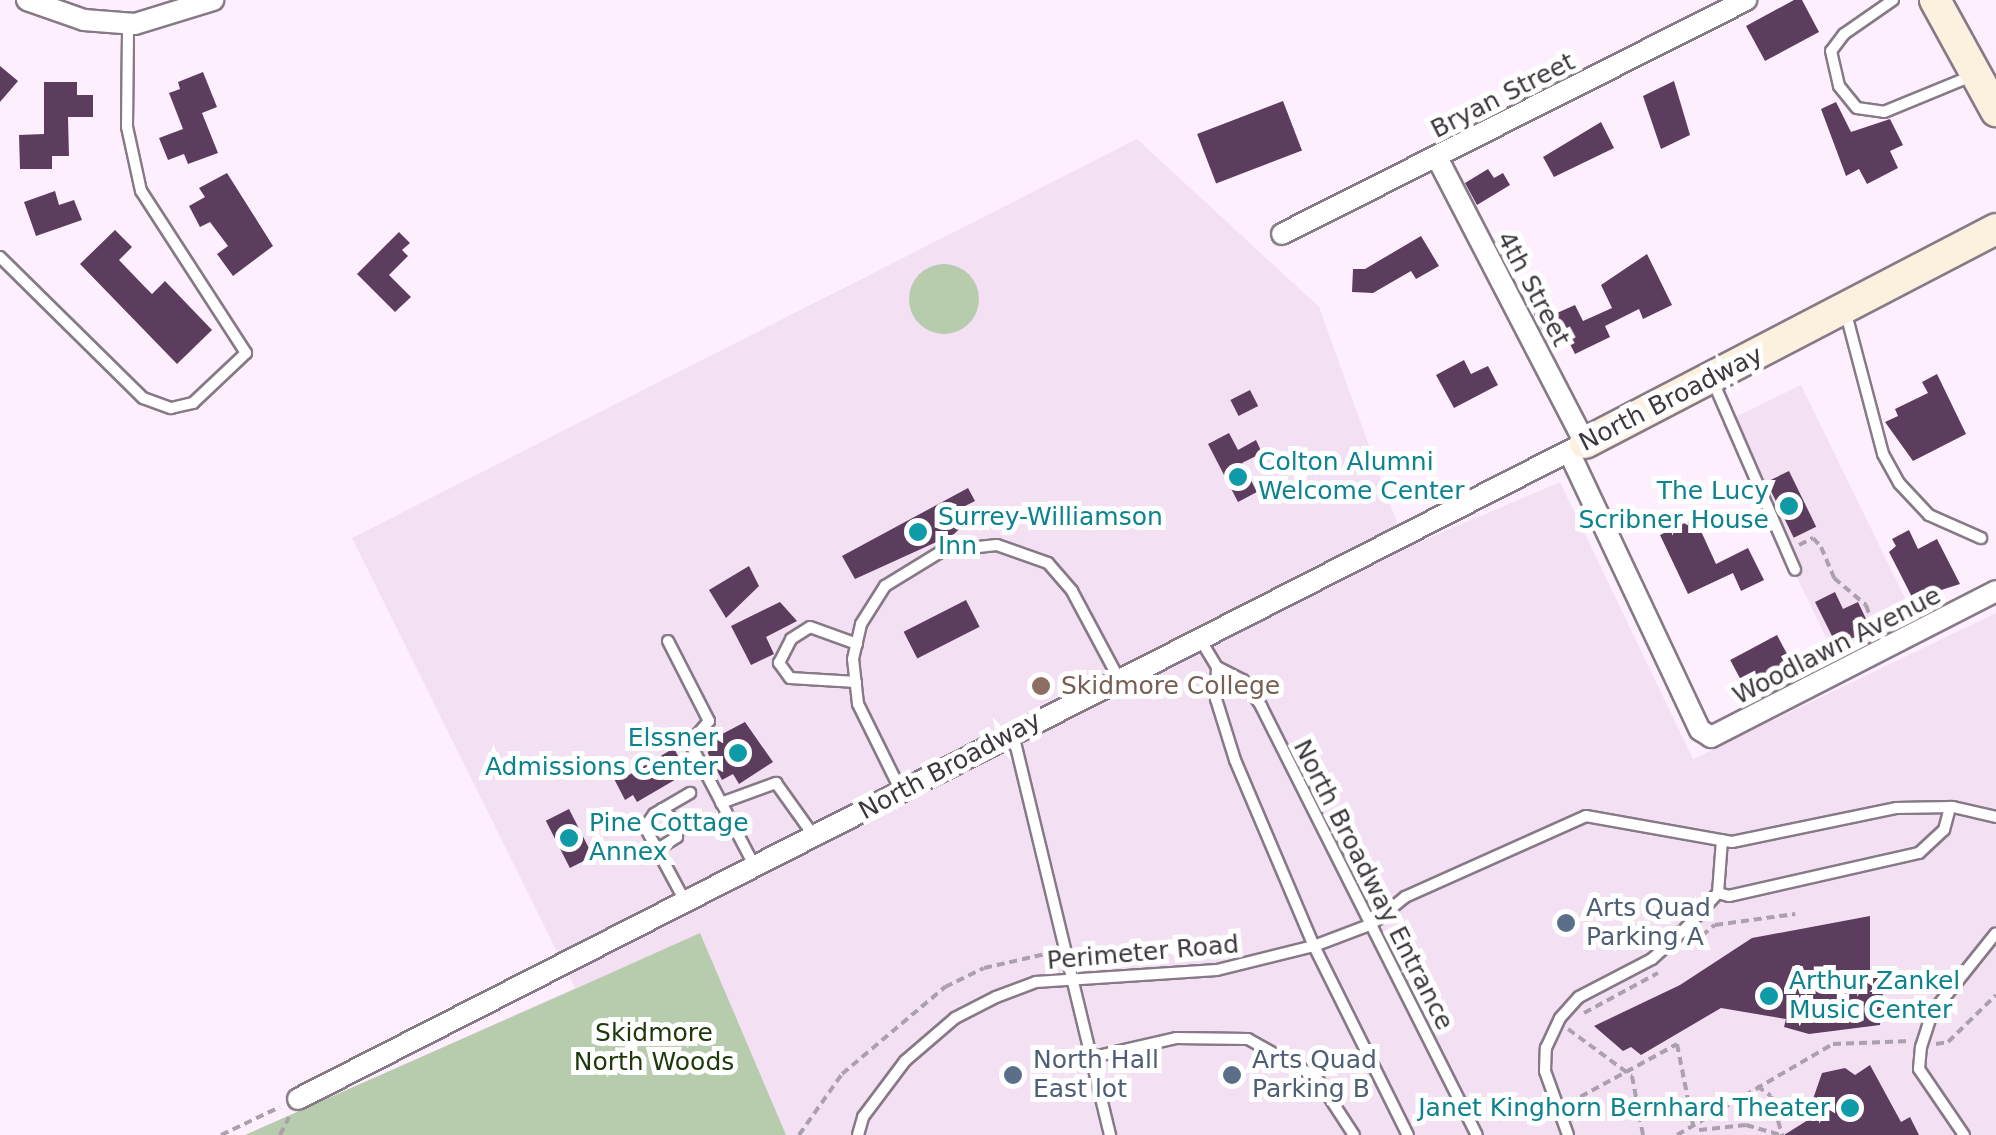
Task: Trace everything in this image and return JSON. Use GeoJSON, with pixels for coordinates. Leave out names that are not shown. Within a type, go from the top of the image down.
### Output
{"type":"FeatureCollection","features":[{"type":"Feature","properties":{"kind":"street"},"geometry":{"type":"LineString","coordinates":[[27,0],[84,20],[128,24],[213,0]]}},
{"type":"Feature","properties":{"kind":"street","name":"Bryan Street"},"geometry":{"type":"LineString","coordinates":[[1282,234],[1746,0]]}},
{"type":"Feature","properties":{"kind":"street"},"geometry":{"type":"LineString","coordinates":[[1935,0],[1996,111]]}},
{"type":"Feature","properties":{"kind":"street","name":"4th Street"},"geometry":{"type":"LineString","coordinates":[[1437,158],[1577,447],[1700,730]]}},
{"type":"Feature","properties":{"kind":"street","name":"North Broadway"},"geometry":{"type":"LineString","coordinates":[[298,1099],[756,868],[1118,677],[1712,379],[1996,229]]}},
{"type":"Feature","properties":{"kind":"street","name":"Woodlawn Avenue"},"geometry":{"type":"LineString","coordinates":[[1700,730],[1712,737],[1879,655],[1996,591]]}},
{"type":"Feature","properties":{"kind":"lane"},"geometry":{"type":"LineString","coordinates":[[1893,0],[1844,34],[1832,51],[1840,86],[1858,108],[1884,112],[1975,74]]}},
{"type":"Feature","properties":{"kind":"lane"},"geometry":{"type":"LineString","coordinates":[[0,257],[143,398],[171,408],[193,403],[246,353],[141,192],[127,127],[128,24]]}},
{"type":"Feature","properties":{"kind":"lane"},"geometry":{"type":"LineString","coordinates":[[1844,309],[1879,440],[1900,483],[1929,515],[1981,538]]}},
{"type":"Feature","properties":{"kind":"lane"},"geometry":{"type":"LineString","coordinates":[[1712,379],[1795,570]]}},
{"type":"Feature","properties":{"kind":"lane"},"geometry":{"type":"LineString","coordinates":[[901,792],[874,740],[856,682],[857,644],[884,586],[942,550],[997,545],[1048,563],[1072,591],[1118,677]]}},
{"type":"Feature","properties":{"kind":"lane"},"geometry":{"type":"LineString","coordinates":[[856,682],[790,678],[779,662],[791,639],[810,626],[857,644]]}},
{"type":"Feature","properties":{"kind":"lane","name":"North Broadway Entrance"},"geometry":{"type":"LineString","coordinates":[[1198,637],[1217,668],[1216,699],[1235,760],[1314,946],[1408,1135]]}},
{"type":"Feature","properties":{"kind":"lane"},"geometry":{"type":"LineString","coordinates":[[668,641],[709,721],[690,743],[756,868]]}},
{"type":"Feature","properties":{"kind":"lane","name":"North Broadway Entrance"},"geometry":{"type":"LineString","coordinates":[[1217,668],[1243,680],[1260,706],[1477,1135]]}},
{"type":"Feature","properties":{"kind":"lane"},"geometry":{"type":"LineString","coordinates":[[1013,734],[1075,976],[1110,1135]]}},
{"type":"Feature","properties":{"kind":"lane"},"geometry":{"type":"LineString","coordinates":[[721,803],[776,783],[815,837]]}},
{"type":"Feature","properties":{"kind":"lane"},"geometry":{"type":"LineString","coordinates":[[686,904],[661,847],[645,827],[662,809],[690,794]]}},
{"type":"Feature","properties":{"kind":"lane"},"geometry":{"type":"LineString","coordinates":[[1718,893],[1730,896],[1919,853],[1944,830],[1950,807]]}},
{"type":"Feature","properties":{"kind":"lane","name":"Perimeter Road"},"geometry":{"type":"LineString","coordinates":[[858,1135],[863,1117],[905,1061],[955,1018],[1036,982],[1075,976],[1217,970],[1314,946],[1372,924],[1405,897],[1586,816],[1722,840],[1896,808],[1950,807],[1996,817]]}},
{"type":"Feature","properties":{"kind":"lane"},"geometry":{"type":"LineString","coordinates":[[661,847],[677,837],[678,824],[662,809]]}},
{"type":"Feature","properties":{"kind":"lane"},"geometry":{"type":"LineString","coordinates":[[1568,1135],[1565,1105],[1546,1071],[1546,1048],[1560,1018],[1579,997],[1652,960],[1718,893],[1722,840]]}},
{"type":"Feature","properties":{"kind":"lane"},"geometry":{"type":"LineString","coordinates":[[1964,1135],[1919,1069],[1922,1042],[1932,1014],[1996,933]]}},
{"type":"Feature","properties":{"kind":"lane"},"geometry":{"type":"LineString","coordinates":[[1093,1057],[1176,1038],[1248,1038],[1316,1077],[1354,1135]]}},
{"type":"Feature","properties":{"kind":"path"},"geometry":{"type":"LineString","coordinates":[[1786,552],[1813,538],[1834,578],[1866,606],[1879,655]]}},
{"type":"Feature","properties":{"kind":"path"},"geometry":{"type":"LineString","coordinates":[[1687,948],[1715,925],[1795,914]]}},
{"type":"Feature","properties":{"kind":"path"},"geometry":{"type":"LineString","coordinates":[[799,1135],[842,1074],[945,986],[984,968],[1068,948]]}},
{"type":"Feature","properties":{"kind":"path"},"geometry":{"type":"LineString","coordinates":[[1560,1044],[1568,1028],[1668,964]]}},
{"type":"Feature","properties":{"kind":"path"},"geometry":{"type":"LineString","coordinates":[[1698,1128],[1757,1086],[1833,1044],[1872,1038],[1948,1042],[1996,995]]}},
{"type":"Feature","properties":{"kind":"path"},"geometry":{"type":"LineString","coordinates":[[1568,1028],[1628,1071],[1643,1135]]}},
{"type":"Feature","properties":{"kind":"path"},"geometry":{"type":"LineString","coordinates":[[1565,1105],[1677,1044],[1698,1128]]}},
{"type":"Feature","properties":{"kind":"path"},"geometry":{"type":"LineString","coordinates":[[1757,1086],[1770,1096],[1781,1135]]}},
{"type":"Feature","properties":{"kind":"path"},"geometry":{"type":"LineString","coordinates":[[1564,1087],[1565,1105],[1575,1113]]}},
{"type":"Feature","properties":{"kind":"path"},"geometry":{"type":"LineString","coordinates":[[221,1135],[298,1099]]}},
{"type":"Feature","properties":{"kind":"path"},"geometry":{"type":"LineString","coordinates":[[1677,1135],[1698,1128],[1746,1126],[1781,1135]]}},
{"type":"Feature","properties":{"kind":"shaded area","name":"Skidmore College"},"geometry":{"type":"Polygon","coordinates":[[[1137,139],[1319,307],[1406,548],[1560,482],[1693,759],[1996,613],[1996,1135],[245,1135],[575,988],[352,538],[1137,139]]]}},
{"type":"Feature","properties":{"kind":"shaded area"},"geometry":{"type":"Polygon","coordinates":[[[1801,385],[1917,622],[1838,661],[1722,424],[1801,385]]]}},
{"type":"Feature","properties":{"kind":"green space"},"geometry":{"type":"Polygon","coordinates":[[[944,264],[958,266],[969,274],[977,285],[977,313],[969,324],[958,332],[944,334],[930,332],[919,324],[911,313],[909,299],[911,285],[919,274],[930,266],[944,264]]]}},
{"type":"Feature","properties":{"kind":"green space","name":"Skidmore North Woods"},"geometry":{"type":"Polygon","coordinates":[[[700,933],[786,1135],[245,1135],[575,989],[700,933]]]}},
{"type":"Feature","properties":{"kind":"building"},"geometry":{"type":"Polygon","coordinates":[[[1794,0],[1802,0],[1819,32],[1765,61],[1746,26],[1794,0]]]}},
{"type":"Feature","properties":{"kind":"building"},"geometry":{"type":"Polygon","coordinates":[[[0,66],[18,81],[0,102],[0,66]]]}},
{"type":"Feature","properties":{"kind":"building"},"geometry":{"type":"Polygon","coordinates":[[[203,72],[217,107],[202,113],[218,153],[188,164],[184,154],[168,160],[159,138],[183,129],[169,93],[180,89],[178,82],[203,72]]]}},
{"type":"Feature","properties":{"kind":"building"},"geometry":{"type":"Polygon","coordinates":[[[1674,81],[1690,135],[1661,149],[1643,96],[1674,81]]]}},
{"type":"Feature","properties":{"kind":"building"},"geometry":{"type":"Polygon","coordinates":[[[44,82],[77,82],[77,95],[93,95],[93,117],[68,117],[69,156],[52,156],[52,169],[20,169],[19,135],[44,134],[44,82]]]}},
{"type":"Feature","properties":{"kind":"building"},"geometry":{"type":"Polygon","coordinates":[[[1283,101],[1302,150],[1216,183],[1197,134],[1283,101]]]}},
{"type":"Feature","properties":{"kind":"building"},"geometry":{"type":"Polygon","coordinates":[[[1836,102],[1851,132],[1890,119],[1903,145],[1890,151],[1898,168],[1867,184],[1859,169],[1846,176],[1821,109],[1836,102]]]}},
{"type":"Feature","properties":{"kind":"building"},"geometry":{"type":"Polygon","coordinates":[[[1601,122],[1614,148],[1554,177],[1543,157],[1601,122]]]}},
{"type":"Feature","properties":{"kind":"building"},"geometry":{"type":"Polygon","coordinates":[[[1488,169],[1494,178],[1503,173],[1510,185],[1477,205],[1465,183],[1488,169]]]}},
{"type":"Feature","properties":{"kind":"building"},"geometry":{"type":"Polygon","coordinates":[[[227,173],[273,246],[233,276],[217,254],[228,246],[210,222],[200,227],[189,206],[205,197],[199,188],[227,173]]]}},
{"type":"Feature","properties":{"kind":"building"},"geometry":{"type":"Polygon","coordinates":[[[55,191],[59,205],[74,200],[82,220],[36,236],[24,202],[55,191]]]}},
{"type":"Feature","properties":{"kind":"building"},"geometry":{"type":"Polygon","coordinates":[[[115,230],[132,247],[119,260],[143,285],[152,294],[165,281],[212,330],[177,364],[80,264],[115,230]]]}},
{"type":"Feature","properties":{"kind":"building"},"geometry":{"type":"Polygon","coordinates":[[[399,232],[410,243],[402,250],[408,256],[389,275],[411,297],[395,312],[357,274],[399,232]]]}},
{"type":"Feature","properties":{"kind":"building"},"geometry":{"type":"Polygon","coordinates":[[[1421,236],[1439,266],[1416,279],[1411,271],[1373,293],[1352,292],[1353,269],[1365,269],[1421,236]]]}},
{"type":"Feature","properties":{"kind":"building"},"geometry":{"type":"Polygon","coordinates":[[[1647,254],[1672,305],[1643,319],[1639,309],[1605,326],[1610,337],[1575,354],[1564,332],[1547,340],[1532,310],[1552,301],[1557,313],[1575,305],[1583,321],[1612,308],[1601,285],[1647,254]]]}},
{"type":"Feature","properties":{"kind":"building"},"geometry":{"type":"Polygon","coordinates":[[[1464,360],[1471,374],[1488,366],[1498,385],[1454,408],[1436,375],[1464,360]]]}},
{"type":"Feature","properties":{"kind":"building"},"geometry":{"type":"Polygon","coordinates":[[[1937,374],[1966,434],[1913,461],[1885,422],[1898,416],[1895,409],[1928,393],[1922,382],[1937,374]]]}},
{"type":"Feature","properties":{"kind":"building"},"geometry":{"type":"Polygon","coordinates":[[[1250,390],[1258,406],[1239,416],[1230,400],[1250,390]]]}},
{"type":"Feature","properties":{"kind":"building","name":"Colton Alumni Welcome Center"},"geometry":{"type":"Polygon","coordinates":[[[1229,433],[1238,450],[1256,440],[1262,453],[1242,463],[1257,492],[1238,502],[1208,444],[1229,433]]]}},
{"type":"Feature","properties":{"kind":"building","name":"The Lucy Scribner House"},"geometry":{"type":"Polygon","coordinates":[[[1789,471],[1816,527],[1794,538],[1767,482],[1789,471]]]}},
{"type":"Feature","properties":{"kind":"building","name":"Surrey-Williamson Inn"},"geometry":{"type":"Polygon","coordinates":[[[968,488],[975,501],[961,508],[968,521],[954,534],[855,579],[842,556],[968,488]]]}},
{"type":"Feature","properties":{"kind":"building"},"geometry":{"type":"Polygon","coordinates":[[[1695,518],[1716,564],[1748,548],[1764,580],[1741,591],[1733,573],[1688,594],[1660,535],[1695,518]]]}},
{"type":"Feature","properties":{"kind":"building"},"geometry":{"type":"Polygon","coordinates":[[[1909,530],[1918,549],[1937,539],[1960,584],[1913,599],[1889,552],[1896,546],[1892,539],[1909,530]]]}},
{"type":"Feature","properties":{"kind":"building"},"geometry":{"type":"Polygon","coordinates":[[[749,566],[759,586],[726,618],[709,590],[749,566]]]}},
{"type":"Feature","properties":{"kind":"building"},"geometry":{"type":"Polygon","coordinates":[[[1835,592],[1843,609],[1858,602],[1867,621],[1853,628],[1857,636],[1837,646],[1815,602],[1835,592]]]}},
{"type":"Feature","properties":{"kind":"building"},"geometry":{"type":"Polygon","coordinates":[[[966,600],[980,627],[917,659],[904,632],[966,600]]]}},
{"type":"Feature","properties":{"kind":"building"},"geometry":{"type":"Polygon","coordinates":[[[780,602],[797,621],[766,637],[774,654],[751,665],[731,626],[780,602]]]}},
{"type":"Feature","properties":{"kind":"building"},"geometry":{"type":"Polygon","coordinates":[[[1777,635],[1795,669],[1748,693],[1730,660],[1777,635]]]}},
{"type":"Feature","properties":{"kind":"building","name":"Elssner Admissions Center"},"geometry":{"type":"Polygon","coordinates":[[[745,722],[773,762],[739,784],[733,774],[722,780],[703,744],[745,722]]]}},
{"type":"Feature","properties":{"kind":"building"},"geometry":{"type":"Polygon","coordinates":[[[674,748],[684,768],[678,778],[637,802],[633,795],[625,800],[610,771],[623,764],[629,775],[674,748]]]}},
{"type":"Feature","properties":{"kind":"building","name":"Pine Cottage Annex"},"geometry":{"type":"Polygon","coordinates":[[[569,809],[593,856],[570,868],[546,821],[569,809]]]}},
{"type":"Feature","properties":{"kind":"building","name":"Arthur Zankel Music Center"},"geometry":{"type":"Polygon","coordinates":[[[1870,916],[1870,970],[1885,970],[1880,1025],[1809,1034],[1784,1027],[1786,1019],[1721,1008],[1641,1055],[1631,1047],[1623,1051],[1594,1026],[1680,985],[1752,938],[1870,916]]]}},
{"type":"Feature","properties":{"kind":"building","name":"Janet Kinghorn Bernhard Theater"},"geometry":{"type":"Polygon","coordinates":[[[1870,1065],[1901,1122],[1910,1117],[1919,1135],[1784,1135],[1808,1120],[1804,1097],[1813,1099],[1822,1073],[1845,1068],[1855,1075],[1870,1065]]]}},
{"type":"Feature","properties":{"kind":"place","name":"Colton Alumni Welcome Center"},"geometry":{"type":"Point","coordinates":[1238,477]}},
{"type":"Feature","properties":{"kind":"place","name":"The Lucy Scribner House"},"geometry":{"type":"Point","coordinates":[1789,506]}},
{"type":"Feature","properties":{"kind":"place","name":"Surrey-Williamson Inn"},"geometry":{"type":"Point","coordinates":[918,532]}},
{"type":"Feature","properties":{"kind":"place","name":"Skidmore College"},"geometry":{"type":"Point","coordinates":[1041,686]}},
{"type":"Feature","properties":{"kind":"place","name":"Elssner Admissions Center"},"geometry":{"type":"Point","coordinates":[738,753]}},
{"type":"Feature","properties":{"kind":"place","name":"Pine Cottage Annex"},"geometry":{"type":"Point","coordinates":[569,838]}},
{"type":"Feature","properties":{"kind":"place","name":"Arts Quad Parking A"},"geometry":{"type":"Point","coordinates":[1566,923]}},
{"type":"Feature","properties":{"kind":"place","name":"Arthur Zankel Music Center"},"geometry":{"type":"Point","coordinates":[1769,996]}},
{"type":"Feature","properties":{"kind":"place","name":"North Hall East lot"},"geometry":{"type":"Point","coordinates":[1013,1075]}},
{"type":"Feature","properties":{"kind":"place","name":"Arts Quad Parking B"},"geometry":{"type":"Point","coordinates":[1232,1075]}},
{"type":"Feature","properties":{"kind":"place","name":"Janet Kinghorn Bernhard Theater"},"geometry":{"type":"Point","coordinates":[1850,1108]}}]}
